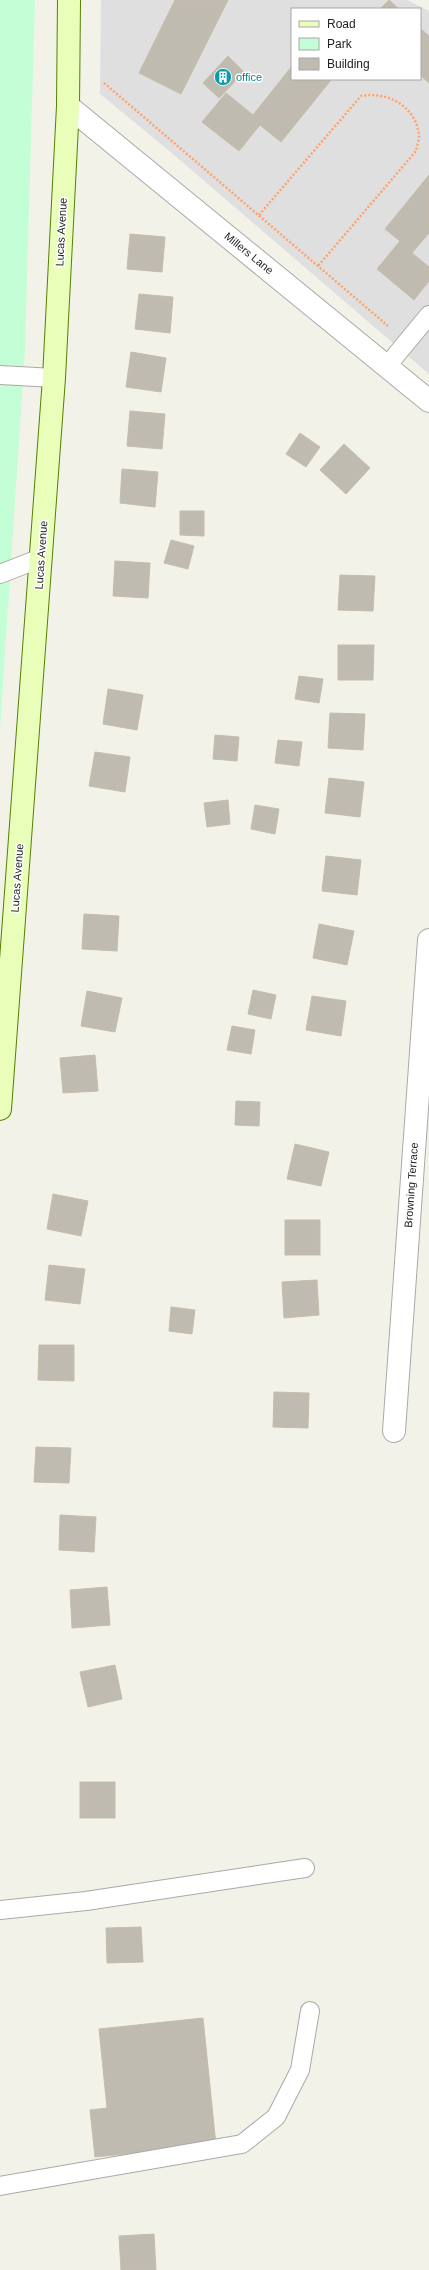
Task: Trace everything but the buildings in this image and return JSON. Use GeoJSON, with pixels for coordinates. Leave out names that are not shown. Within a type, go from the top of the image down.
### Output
{"type":"FeatureCollection","features":[{"type":"Feature","properties":{"kind":"street","name":"Lucas Avenue"},"geometry":{"type":"LineString","coordinates":[[0,1109],[54,378],[68,106],[70,0]]}},
{"type":"Feature","properties":{"kind":"street","name":"Millers Lane"},"geometry":{"type":"LineString","coordinates":[[68,106],[429,401]]}},
{"type":"Feature","properties":{"kind":"street","name":"Browning Terrace"},"geometry":{"type":"LineString","coordinates":[[394,1431],[429,940]]}},
{"type":"Feature","properties":{"kind":"lane"},"geometry":{"type":"LineString","coordinates":[[387,366],[429,315]]}},
{"type":"Feature","properties":{"kind":"lane"},"geometry":{"type":"LineString","coordinates":[[0,375],[54,378]]}},
{"type":"Feature","properties":{"kind":"lane"},"geometry":{"type":"LineString","coordinates":[[0,574],[40,558]]}},
{"type":"Feature","properties":{"kind":"lane"},"geometry":{"type":"LineString","coordinates":[[0,1910],[86,1901],[305,1868]]}},
{"type":"Feature","properties":{"kind":"lane"},"geometry":{"type":"LineString","coordinates":[[0,2186],[242,2144],[276,2117],[290,2090],[300,2070],[310,2011]]}},
{"type":"Feature","properties":{"kind":"path"},"geometry":{"type":"LineString","coordinates":[[104,83],[407,342]]}},
{"type":"Feature","properties":{"kind":"path"},"geometry":{"type":"LineString","coordinates":[[259,216],[361,96],[382,95],[407,110],[415,122],[419,136],[416,150],[318,266]]}},
{"type":"Feature","properties":{"kind":"shaded area"},"geometry":{"type":"Polygon","coordinates":[[[101,0],[407,0],[429,11],[429,374],[167,149],[100,94],[101,0]]]}},
{"type":"Feature","properties":{"kind":"green space"},"geometry":{"type":"Polygon","coordinates":[[[0,0],[35,0],[25,351],[0,729],[0,0]]]}},
{"type":"Feature","properties":{"kind":"place","name":"office"},"geometry":{"type":"Point","coordinates":[223,77]}}]}
